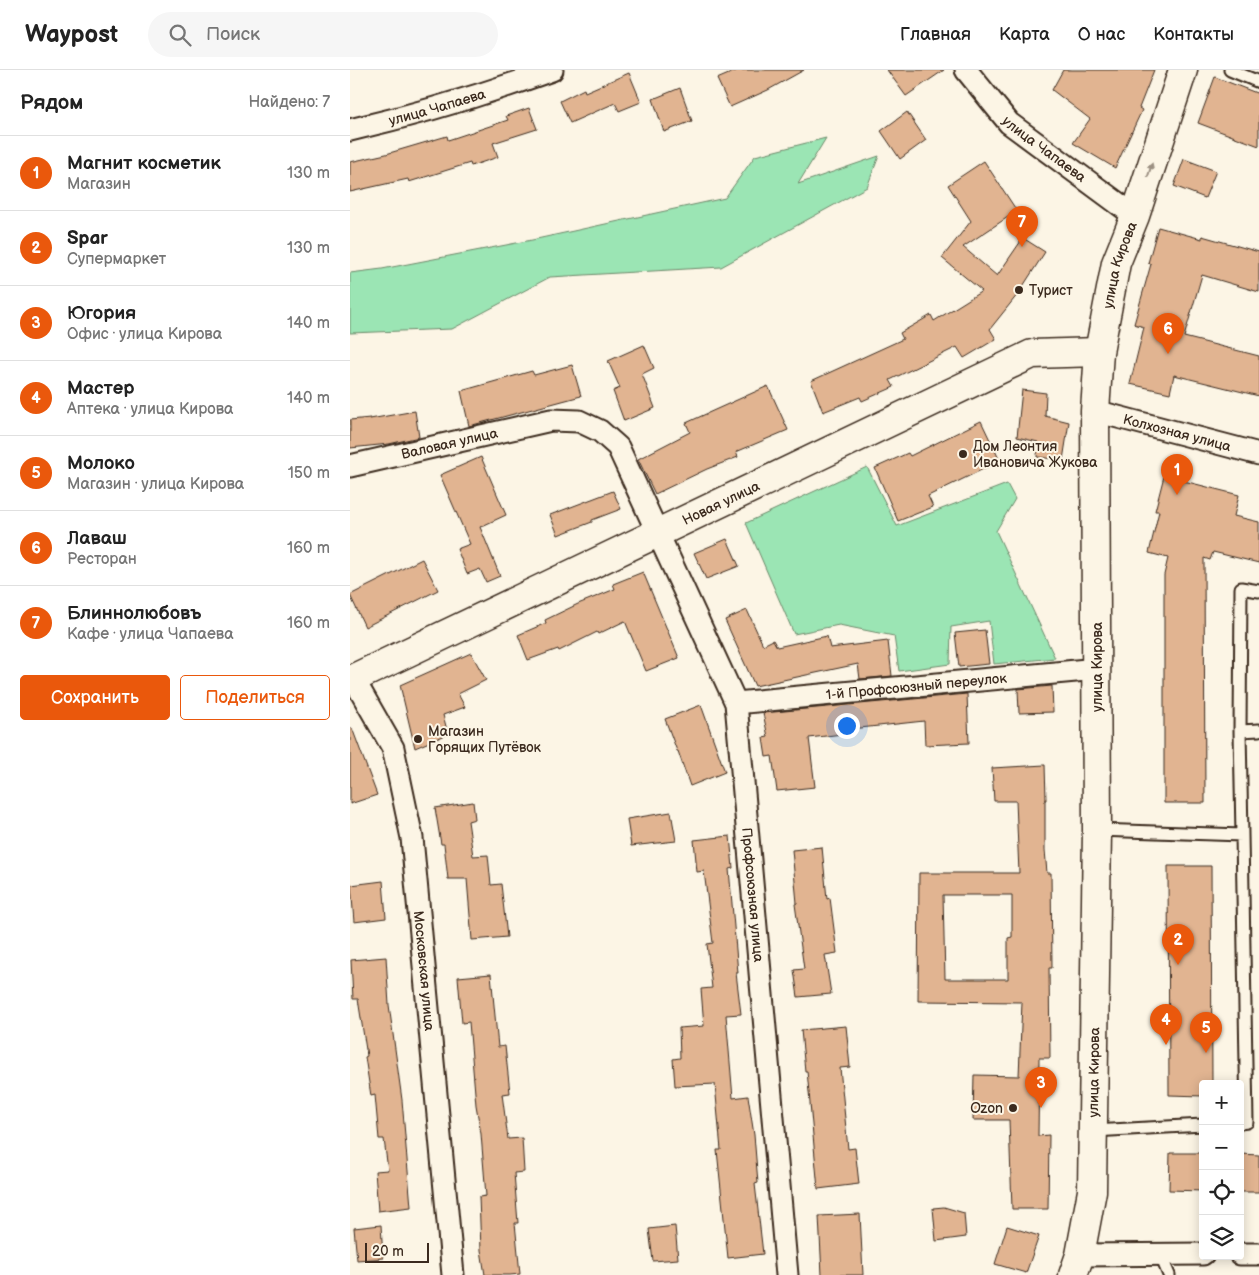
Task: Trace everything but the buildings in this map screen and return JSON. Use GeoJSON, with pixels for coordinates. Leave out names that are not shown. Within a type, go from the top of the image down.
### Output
{"type":"FeatureCollection","features":[{"type":"Feature","properties":{"kind":"street","name":"улица Чапаева"},"geometry":{"type":"LineString","coordinates":[[350,130],[389,121],[503,88],[552,70]]}},
{"type":"Feature","properties":{"kind":"street","name":"улица Чапаева"},"geometry":{"type":"LineString","coordinates":[[966,70],[1010,122],[1135,216]]}},
{"type":"Feature","properties":{"kind":"street","name":"улица Кирова"},"geometry":{"type":"LineString","coordinates":[[1076,1265],[1092,1191],[1097,830],[1095,411],[1099,352],[1116,263],[1135,216],[1183,70]]}},
{"type":"Feature","properties":{"kind":"street","name":"Новая улица"},"geometry":{"type":"LineString","coordinates":[[352,679],[1032,354],[1099,352]]}},
{"type":"Feature","properties":{"kind":"street","name":"Колхозная улица"},"geometry":{"type":"LineString","coordinates":[[1095,411],[1259,454]]}},
{"type":"Feature","properties":{"kind":"street","name":"Валовая улица"},"geometry":{"type":"LineString","coordinates":[[350,466],[551,420],[579,421],[600,431],[618,447],[658,532]]}},
{"type":"Feature","properties":{"kind":"street","name":"Профсоюзная улица"},"geometry":{"type":"LineString","coordinates":[[658,532],[736,703],[787,1275]]}},
{"type":"Feature","properties":{"kind":"street","name":"1-й Профсоюзный переулок"},"geometry":{"type":"LineString","coordinates":[[736,703],[1097,669]]}},
{"type":"Feature","properties":{"kind":"street","name":"Московская улица"},"geometry":{"type":"LineString","coordinates":[[352,679],[393,748],[412,838],[453,1275]]}},
{"type":"Feature","properties":{"kind":"street"},"geometry":{"type":"LineString","coordinates":[[1076,1265],[1160,1254],[1199,1254]]}},
{"type":"Feature","properties":{"kind":"street"},"geometry":{"type":"LineString","coordinates":[[1244,1254],[1259,1254]]}},
{"type":"Feature","properties":{"kind":"lane"},"geometry":{"type":"LineString","coordinates":[[1230,70],[1259,82]]}},
{"type":"Feature","properties":{"kind":"lane"},"geometry":{"type":"LineString","coordinates":[[1243,1080],[1240,731],[1241,588],[1259,592]]}},
{"type":"Feature","properties":{"kind":"lane"},"geometry":{"type":"LineString","coordinates":[[1240,731],[1259,730]]}},
{"type":"Feature","properties":{"kind":"lane"},"geometry":{"type":"LineString","coordinates":[[1097,830],[1242,835]]}},
{"type":"Feature","properties":{"kind":"lane"},"geometry":{"type":"LineString","coordinates":[[1244,1123],[1259,1123]]}},
{"type":"Feature","properties":{"kind":"lane"},"geometry":{"type":"LineString","coordinates":[[1093,1131],[1199,1125]]}},
{"type":"Feature","properties":{"kind":"lane"},"geometry":{"type":"LineString","coordinates":[[1160,1254],[1169,1275]]}},
{"type":"Feature","properties":{"kind":"green space"},"geometry":{"type":"Polygon","coordinates":[[[826,138],[798,184],[879,156],[867,187],[721,267],[550,277],[452,329],[350,333],[350,273],[382,269],[532,240],[725,198],[755,156],[826,138]]]}},
{"type":"Feature","properties":{"kind":"green space"},"geometry":{"type":"Polygon","coordinates":[[[867,467],[897,526],[1007,484],[1015,499],[996,531],[1055,658],[994,664],[989,621],[951,627],[950,664],[899,671],[894,636],[839,625],[794,634],[746,523],[867,467]]]}},
{"type":"Feature","properties":{"kind":"place","name":"Блиннолюбовъ"},"geometry":{"type":"Point","coordinates":[1022,247]}},
{"type":"Feature","properties":{"kind":"place","name":"Турист"},"geometry":{"type":"Point","coordinates":[1019,290]}},
{"type":"Feature","properties":{"kind":"place","name":"Лаваш"},"geometry":{"type":"Point","coordinates":[1168,354]}},
{"type":"Feature","properties":{"kind":"place","name":"Дом Леонтия Ивановича Жукова"},"geometry":{"type":"Point","coordinates":[963,454]}},
{"type":"Feature","properties":{"kind":"place","name":"Магнит косметик"},"geometry":{"type":"Point","coordinates":[1177,495]}},
{"type":"Feature","properties":{"kind":"place","name":"Магазин Горящих Путёвок"},"geometry":{"type":"Point","coordinates":[418,739]}},
{"type":"Feature","properties":{"kind":"place","name":"Spar"},"geometry":{"type":"Point","coordinates":[1178,965]}},
{"type":"Feature","properties":{"kind":"place","name":"Мастер"},"geometry":{"type":"Point","coordinates":[1166,1045]}},
{"type":"Feature","properties":{"kind":"place","name":"Молоко"},"geometry":{"type":"Point","coordinates":[1206,1053]}},
{"type":"Feature","properties":{"kind":"place","name":"Ozon"},"geometry":{"type":"Point","coordinates":[1013,1108]}},
{"type":"Feature","properties":{"kind":"place","name":"Югория"},"geometry":{"type":"Point","coordinates":[1041,1108]}}]}
